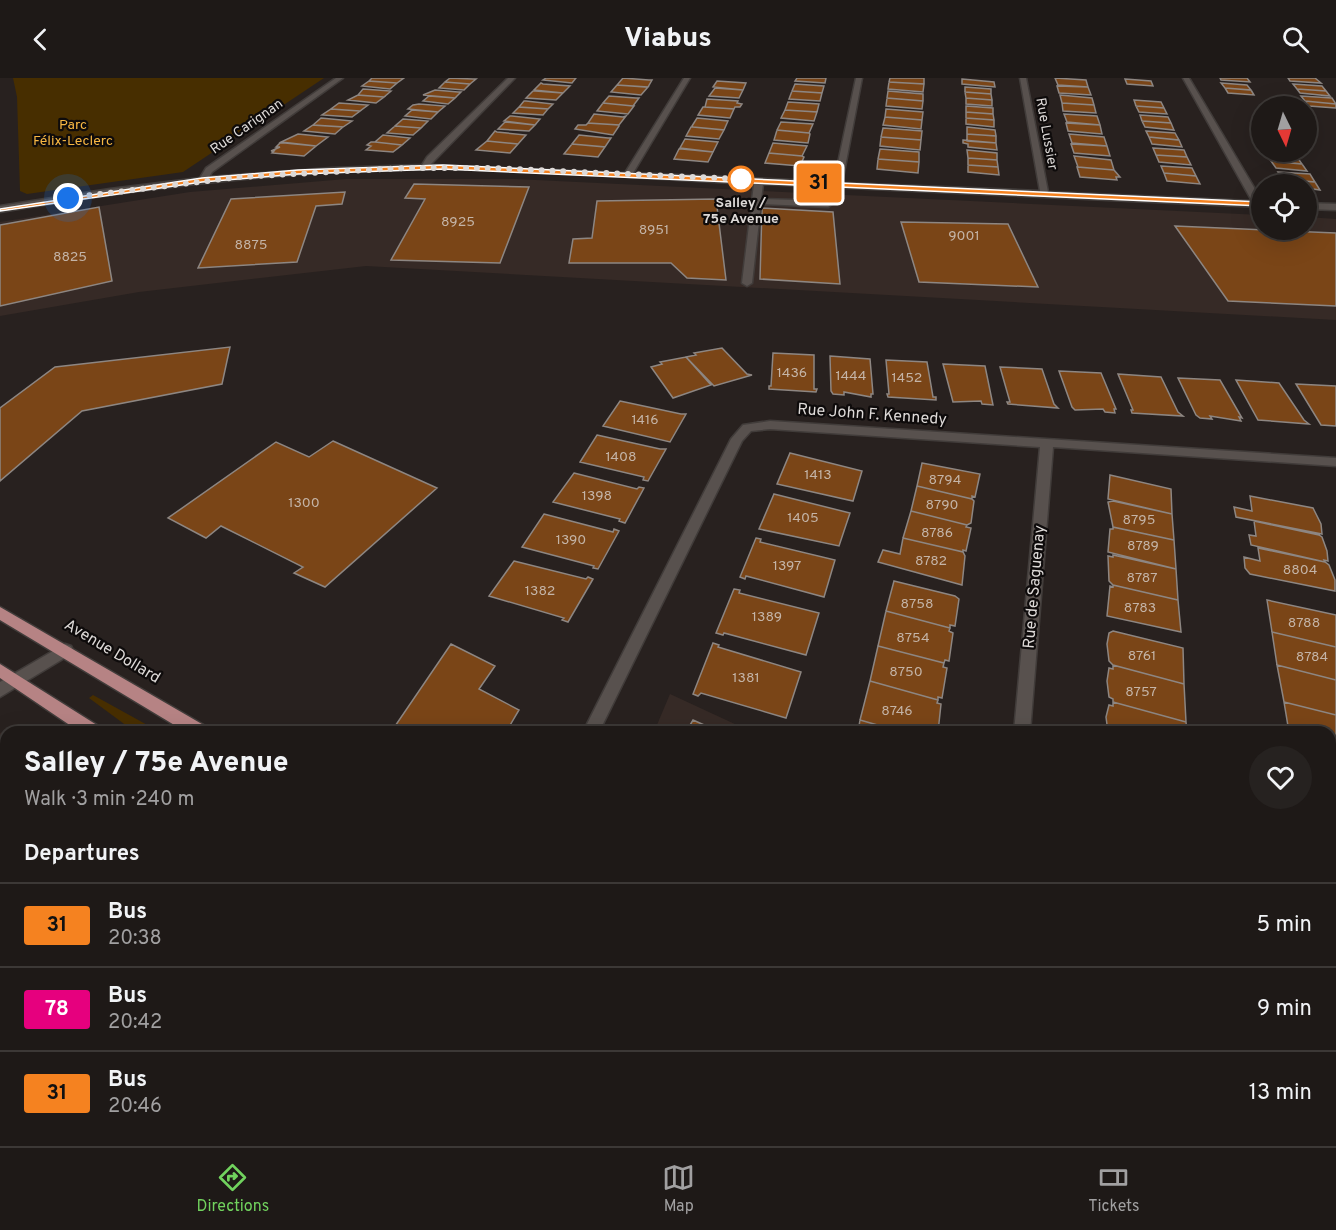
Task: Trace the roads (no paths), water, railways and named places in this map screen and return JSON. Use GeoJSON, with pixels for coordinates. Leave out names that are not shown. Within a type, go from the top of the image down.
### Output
{"type":"FeatureCollection","features":[{"type":"Feature","properties":{"kind":"main road","name":"Avenue Dollard"},"geometry":{"type":"LineString","coordinates":[[0,613],[191,726]]}},
{"type":"Feature","properties":{"kind":"main road"},"geometry":{"type":"LineString","coordinates":[[0,670],[85,726]]}},
{"type":"Feature","properties":{"kind":"street","name":"Rue Carignan"},"geometry":{"type":"LineString","coordinates":[[202,180],[209,170],[340,78]]}},
{"type":"Feature","properties":{"kind":"street"},"geometry":{"type":"LineString","coordinates":[[426,167],[430,159],[512,78]]}},
{"type":"Feature","properties":{"kind":"street"},"geometry":{"type":"LineString","coordinates":[[628,174],[687,78]]}},
{"type":"Feature","properties":{"kind":"street"},"geometry":{"type":"LineString","coordinates":[[838,184],[860,78]]}},
{"type":"Feature","properties":{"kind":"street","name":"Rue Lussier"},"geometry":{"type":"LineString","coordinates":[[1023,78],[1044,193]]}},
{"type":"Feature","properties":{"kind":"street"},"geometry":{"type":"LineString","coordinates":[[1186,78],[1251,189]]}},
{"type":"Feature","properties":{"kind":"street"},"geometry":{"type":"LineString","coordinates":[[0,209],[202,180],[294,172],[426,167],[628,174],[1251,204]]}},
{"type":"Feature","properties":{"kind":"street"},"geometry":{"type":"LineString","coordinates":[[747,283],[759,180]]}},
{"type":"Feature","properties":{"kind":"street"},"geometry":{"type":"LineString","coordinates":[[756,201],[828,204]]}},
{"type":"Feature","properties":{"kind":"street"},"geometry":{"type":"LineString","coordinates":[[1317,206],[1336,207]]}},
{"type":"Feature","properties":{"kind":"street","name":"Rue John F. Kennedy"},"geometry":{"type":"LineString","coordinates":[[594,726],[737,439],[747,428],[770,425],[1336,462]]}},
{"type":"Feature","properties":{"kind":"street","name":"Rue de Saguenay"},"geometry":{"type":"LineString","coordinates":[[1023,726],[1047,443]]}},
{"type":"Feature","properties":{"kind":"street"},"geometry":{"type":"LineString","coordinates":[[0,690],[65,650]]}},
{"type":"Feature","properties":{"kind":"place","name":"Salley / 75e Avenue"},"geometry":{"type":"Point","coordinates":[741,179]}},
{"type":"Feature","properties":{"kind":"park label","name":"Parc Félix-Leclerc"},"geometry":{"type":"Point","coordinates":[73,134]}}]}
